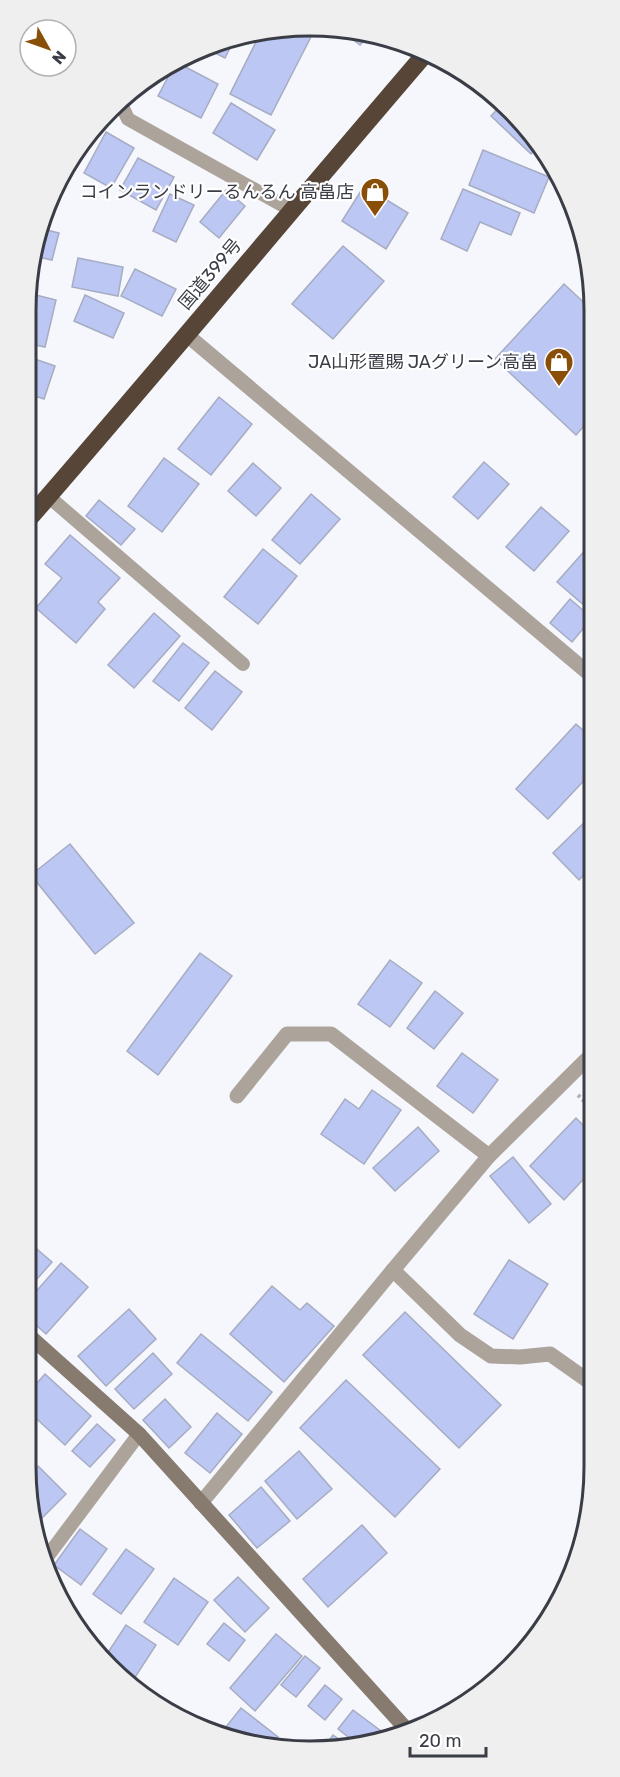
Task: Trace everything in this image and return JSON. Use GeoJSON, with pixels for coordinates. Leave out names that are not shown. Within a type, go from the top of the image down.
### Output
{"type":"FeatureCollection","features":[{"type":"Feature","properties":{"kind":"highway","name":"国道399号"},"geometry":{"type":"LineString","coordinates":[[36,510],[420,59]]}},
{"type":"Feature","properties":{"kind":"street"},"geometry":{"type":"LineString","coordinates":[[187,335],[584,669]]}},
{"type":"Feature","properties":{"kind":"street"},"geometry":{"type":"LineString","coordinates":[[237,1096],[287,1034],[331,1034],[489,1156]]}},
{"type":"Feature","properties":{"kind":"street"},"geometry":{"type":"LineString","coordinates":[[201,1503],[489,1156],[584,1062]]}},
{"type":"Feature","properties":{"kind":"street"},"geometry":{"type":"LineString","coordinates":[[393,1270],[460,1335],[491,1356],[520,1358],[550,1354],[584,1378]]}},
{"type":"Feature","properties":{"kind":"street"},"geometry":{"type":"LineString","coordinates":[[36,1342],[139,1434],[402,1725]]}},
{"type":"Feature","properties":{"kind":"lane"},"geometry":{"type":"LineString","coordinates":[[123,109],[128,119],[291,210]]}},
{"type":"Feature","properties":{"kind":"lane"},"geometry":{"type":"LineString","coordinates":[[48,496],[243,663]]}},
{"type":"Feature","properties":{"kind":"lane"},"geometry":{"type":"LineString","coordinates":[[50,1553],[139,1434]]}},
{"type":"Feature","properties":{"kind":"building"},"geometry":{"type":"Polygon","coordinates":[[[311,36],[271,115],[230,94],[256,41],[311,36]]]}},
{"type":"Feature","properties":{"kind":"building"},"geometry":{"type":"Polygon","coordinates":[[[353,39],[364,41],[360,45],[353,39]]]}},
{"type":"Feature","properties":{"kind":"building"},"geometry":{"type":"Polygon","coordinates":[[[230,48],[225,58],[216,53],[230,48]]]}},
{"type":"Feature","properties":{"kind":"building"},"geometry":{"type":"Polygon","coordinates":[[[185,66],[218,84],[201,118],[158,96],[169,75],[185,66]]]}},
{"type":"Feature","properties":{"kind":"building"},"geometry":{"type":"Polygon","coordinates":[[[231,103],[275,130],[257,160],[213,133],[231,103]]]}},
{"type":"Feature","properties":{"kind":"building"},"geometry":{"type":"Polygon","coordinates":[[[497,110],[533,152],[531,154],[491,116],[497,110]]]}},
{"type":"Feature","properties":{"kind":"building"},"geometry":{"type":"Polygon","coordinates":[[[106,132],[134,148],[111,188],[84,173],[106,132]]]}},
{"type":"Feature","properties":{"kind":"building"},"geometry":{"type":"Polygon","coordinates":[[[483,150],[549,177],[534,213],[469,185],[483,150]]]}},
{"type":"Feature","properties":{"kind":"building"},"geometry":{"type":"Polygon","coordinates":[[[138,158],[174,177],[156,210],[120,190],[138,158]]]}},
{"type":"Feature","properties":{"kind":"building","name":"コインランドリーるんるん 高畠店"},"geometry":{"type":"Polygon","coordinates":[[[364,186],[408,213],[386,249],[342,221],[364,186]]]}},
{"type":"Feature","properties":{"kind":"building"},"geometry":{"type":"Polygon","coordinates":[[[463,189],[520,213],[511,235],[480,222],[467,251],[441,239],[463,189]]]}},
{"type":"Feature","properties":{"kind":"building"},"geometry":{"type":"Polygon","coordinates":[[[226,190],[245,206],[219,238],[200,222],[226,190]]]}},
{"type":"Feature","properties":{"kind":"building"},"geometry":{"type":"Polygon","coordinates":[[[170,194],[194,205],[176,242],[153,231],[170,194]]]}},
{"type":"Feature","properties":{"kind":"building"},"geometry":{"type":"Polygon","coordinates":[[[48,230],[59,233],[52,260],[41,258],[48,230]]]}},
{"type":"Feature","properties":{"kind":"building"},"geometry":{"type":"Polygon","coordinates":[[[343,246],[384,281],[333,339],[292,304],[343,246]]]}},
{"type":"Feature","properties":{"kind":"building"},"geometry":{"type":"Polygon","coordinates":[[[78,258],[123,267],[118,296],[72,287],[78,258]]]}},
{"type":"Feature","properties":{"kind":"building"},"geometry":{"type":"Polygon","coordinates":[[[135,269],[176,289],[162,316],[121,296],[135,269]]]}},
{"type":"Feature","properties":{"kind":"building","name":"JA山形置賜 JAグリーン高畠"},"geometry":{"type":"Polygon","coordinates":[[[564,284],[584,302],[584,426],[576,435],[495,359],[564,284]]]}},
{"type":"Feature","properties":{"kind":"building"},"geometry":{"type":"Polygon","coordinates":[[[37,295],[56,300],[45,347],[36,345],[37,295]]]}},
{"type":"Feature","properties":{"kind":"building"},"geometry":{"type":"Polygon","coordinates":[[[85,295],[124,313],[113,338],[74,321],[85,295]]]}},
{"type":"Feature","properties":{"kind":"building"},"geometry":{"type":"Polygon","coordinates":[[[36,359],[55,366],[44,399],[36,396],[36,359]]]}},
{"type":"Feature","properties":{"kind":"building"},"geometry":{"type":"Polygon","coordinates":[[[219,397],[252,424],[211,475],[178,449],[219,397]]]}},
{"type":"Feature","properties":{"kind":"building"},"geometry":{"type":"Polygon","coordinates":[[[164,458],[199,484],[162,532],[128,506],[164,458]]]}},
{"type":"Feature","properties":{"kind":"building"},"geometry":{"type":"Polygon","coordinates":[[[484,462],[509,484],[478,519],[453,497],[484,462]]]}},
{"type":"Feature","properties":{"kind":"building"},"geometry":{"type":"Polygon","coordinates":[[[253,463],[281,488],[256,516],[228,491],[253,463]]]}},
{"type":"Feature","properties":{"kind":"building"},"geometry":{"type":"Polygon","coordinates":[[[311,494],[340,519],[300,564],[272,540],[311,494]]]}},
{"type":"Feature","properties":{"kind":"building"},"geometry":{"type":"Polygon","coordinates":[[[99,500],[135,529],[121,545],[86,516],[99,500]]]}},
{"type":"Feature","properties":{"kind":"building"},"geometry":{"type":"Polygon","coordinates":[[[541,507],[569,531],[534,571],[506,547],[541,507]]]}},
{"type":"Feature","properties":{"kind":"building"},"geometry":{"type":"Polygon","coordinates":[[[70,535],[120,578],[98,602],[105,609],[76,643],[36,608],[62,578],[45,564],[70,535]]]}},
{"type":"Feature","properties":{"kind":"building"},"geometry":{"type":"Polygon","coordinates":[[[263,549],[297,576],[258,624],[224,597],[263,549]]]}},
{"type":"Feature","properties":{"kind":"building"},"geometry":{"type":"Polygon","coordinates":[[[584,552],[584,605],[557,582],[584,552]]]}},
{"type":"Feature","properties":{"kind":"building"},"geometry":{"type":"Polygon","coordinates":[[[570,599],[584,611],[584,628],[572,642],[550,623],[570,599]]]}},
{"type":"Feature","properties":{"kind":"building"},"geometry":{"type":"Polygon","coordinates":[[[154,613],[180,636],[134,688],[108,665],[154,613]]]}},
{"type":"Feature","properties":{"kind":"building"},"geometry":{"type":"Polygon","coordinates":[[[183,643],[209,663],[179,701],[153,681],[183,643]]]}},
{"type":"Feature","properties":{"kind":"building"},"geometry":{"type":"Polygon","coordinates":[[[215,671],[242,692],[212,730],[185,708],[215,671]]]}},
{"type":"Feature","properties":{"kind":"building"},"geometry":{"type":"Polygon","coordinates":[[[576,724],[584,731],[584,781],[548,819],[516,789],[576,724]]]}},
{"type":"Feature","properties":{"kind":"building"},"geometry":{"type":"Polygon","coordinates":[[[584,823],[584,875],[579,880],[553,853],[584,823]]]}},
{"type":"Feature","properties":{"kind":"building"},"geometry":{"type":"Polygon","coordinates":[[[70,844],[134,923],[95,954],[36,881],[36,871],[70,844]]]}},
{"type":"Feature","properties":{"kind":"building"},"geometry":{"type":"Polygon","coordinates":[[[200,953],[232,976],[158,1075],[127,1051],[200,953]]]}},
{"type":"Feature","properties":{"kind":"building"},"geometry":{"type":"Polygon","coordinates":[[[390,960],[422,983],[390,1027],[358,1004],[390,960]]]}},
{"type":"Feature","properties":{"kind":"building"},"geometry":{"type":"Polygon","coordinates":[[[435,991],[463,1013],[434,1049],[407,1028],[435,991]]]}},
{"type":"Feature","properties":{"kind":"building"},"geometry":{"type":"Polygon","coordinates":[[[462,1053],[498,1080],[473,1113],[437,1086],[462,1053]]]}},
{"type":"Feature","properties":{"kind":"building"},"geometry":{"type":"Polygon","coordinates":[[[372,1090],[401,1110],[364,1164],[321,1134],[345,1099],[359,1109],[372,1090]]]}},
{"type":"Feature","properties":{"kind":"building"},"geometry":{"type":"Polygon","coordinates":[[[576,1118],[584,1126],[584,1179],[564,1200],[530,1166],[576,1118]]]}},
{"type":"Feature","properties":{"kind":"building"},"geometry":{"type":"Polygon","coordinates":[[[418,1127],[439,1151],[395,1191],[373,1168],[418,1127]]]}},
{"type":"Feature","properties":{"kind":"building"},"geometry":{"type":"Polygon","coordinates":[[[513,1157],[551,1204],[529,1223],[490,1176],[513,1157]]]}},
{"type":"Feature","properties":{"kind":"building"},"geometry":{"type":"Polygon","coordinates":[[[36,1248],[52,1262],[36,1280],[36,1248]]]}},
{"type":"Feature","properties":{"kind":"building"},"geometry":{"type":"Polygon","coordinates":[[[509,1260],[548,1284],[513,1339],[474,1314],[509,1260]]]}},
{"type":"Feature","properties":{"kind":"building"},"geometry":{"type":"Polygon","coordinates":[[[61,1263],[88,1287],[46,1334],[36,1325],[36,1292],[61,1263]]]}},
{"type":"Feature","properties":{"kind":"building"},"geometry":{"type":"Polygon","coordinates":[[[272,1286],[300,1310],[307,1303],[334,1326],[284,1382],[230,1334],[272,1286]]]}},
{"type":"Feature","properties":{"kind":"building"},"geometry":{"type":"Polygon","coordinates":[[[129,1309],[156,1339],[106,1386],[78,1356],[129,1309]]]}},
{"type":"Feature","properties":{"kind":"building"},"geometry":{"type":"Polygon","coordinates":[[[405,1312],[501,1405],[459,1448],[363,1355],[405,1312]]]}},
{"type":"Feature","properties":{"kind":"building"},"geometry":{"type":"Polygon","coordinates":[[[201,1334],[272,1392],[248,1421],[177,1363],[201,1334]]]}},
{"type":"Feature","properties":{"kind":"building"},"geometry":{"type":"Polygon","coordinates":[[[153,1353],[172,1374],[134,1409],[115,1389],[153,1353]]]}},
{"type":"Feature","properties":{"kind":"building"},"geometry":{"type":"Polygon","coordinates":[[[45,1374],[91,1416],[65,1445],[36,1418],[36,1384],[45,1374]]]}},
{"type":"Feature","properties":{"kind":"building"},"geometry":{"type":"Polygon","coordinates":[[[346,1380],[440,1469],[395,1517],[300,1428],[346,1380]]]}},
{"type":"Feature","properties":{"kind":"building"},"geometry":{"type":"Polygon","coordinates":[[[165,1399],[191,1427],[169,1448],[143,1420],[165,1399]]]}},
{"type":"Feature","properties":{"kind":"building"},"geometry":{"type":"Polygon","coordinates":[[[217,1413],[242,1434],[210,1473],[185,1453],[217,1413]]]}},
{"type":"Feature","properties":{"kind":"building"},"geometry":{"type":"Polygon","coordinates":[[[97,1424],[115,1440],[90,1467],[72,1451],[97,1424]]]}},
{"type":"Feature","properties":{"kind":"building"},"geometry":{"type":"Polygon","coordinates":[[[299,1451],[332,1489],[297,1519],[265,1481],[299,1451]]]}},
{"type":"Feature","properties":{"kind":"building"},"geometry":{"type":"Polygon","coordinates":[[[38,1466],[66,1494],[41,1519],[38,1503],[36,1468],[38,1466]]]}},
{"type":"Feature","properties":{"kind":"building"},"geometry":{"type":"Polygon","coordinates":[[[261,1487],[290,1521],[257,1548],[229,1515],[261,1487]]]}},
{"type":"Feature","properties":{"kind":"building"},"geometry":{"type":"Polygon","coordinates":[[[362,1525],[387,1553],[328,1607],[303,1579],[362,1525]]]}},
{"type":"Feature","properties":{"kind":"building"},"geometry":{"type":"Polygon","coordinates":[[[80,1529],[107,1549],[81,1585],[54,1565],[80,1529]]]}},
{"type":"Feature","properties":{"kind":"building"},"geometry":{"type":"Polygon","coordinates":[[[126,1549],[154,1569],[121,1614],[93,1594],[126,1549]]]}},
{"type":"Feature","properties":{"kind":"building"},"geometry":{"type":"Polygon","coordinates":[[[238,1577],[269,1608],[245,1632],[214,1600],[238,1577]]]}},
{"type":"Feature","properties":{"kind":"building"},"geometry":{"type":"Polygon","coordinates":[[[174,1578],[208,1602],[178,1645],[144,1622],[174,1578]]]}},
{"type":"Feature","properties":{"kind":"building"},"geometry":{"type":"Polygon","coordinates":[[[224,1623],[245,1640],[229,1661],[207,1644],[224,1623]]]}},
{"type":"Feature","properties":{"kind":"building"},"geometry":{"type":"Polygon","coordinates":[[[126,1625],[156,1645],[135,1678],[108,1652],[126,1625]]]}},
{"type":"Feature","properties":{"kind":"building"},"geometry":{"type":"Polygon","coordinates":[[[276,1634],[302,1656],[255,1711],[230,1688],[276,1634]]]}},
{"type":"Feature","properties":{"kind":"building"},"geometry":{"type":"Polygon","coordinates":[[[305,1656],[320,1668],[296,1697],[281,1685],[305,1656]]]}},
{"type":"Feature","properties":{"kind":"building"},"geometry":{"type":"Polygon","coordinates":[[[325,1685],[342,1699],[325,1720],[308,1706],[325,1685]]]}},
{"type":"Feature","properties":{"kind":"building"},"geometry":{"type":"Polygon","coordinates":[[[241,1708],[278,1737],[276,1739],[257,1736],[226,1727],[241,1708]]]}},
{"type":"Feature","properties":{"kind":"building"},"geometry":{"type":"Polygon","coordinates":[[[353,1710],[381,1731],[350,1738],[338,1729],[353,1710]]]}},
{"type":"Feature","properties":{"kind":"building"},"geometry":{"type":"Polygon","coordinates":[[[333,1735],[339,1739],[329,1740],[333,1735]]]}},
{"type":"Feature","properties":{"kind":"place","name":"コインランドリーるんるん 高畠店"},"geometry":{"type":"Point","coordinates":[375,218]}},
{"type":"Feature","properties":{"kind":"place","name":"JA山形置賜 JAグリーン高畠"},"geometry":{"type":"Point","coordinates":[559,388]}}]}
